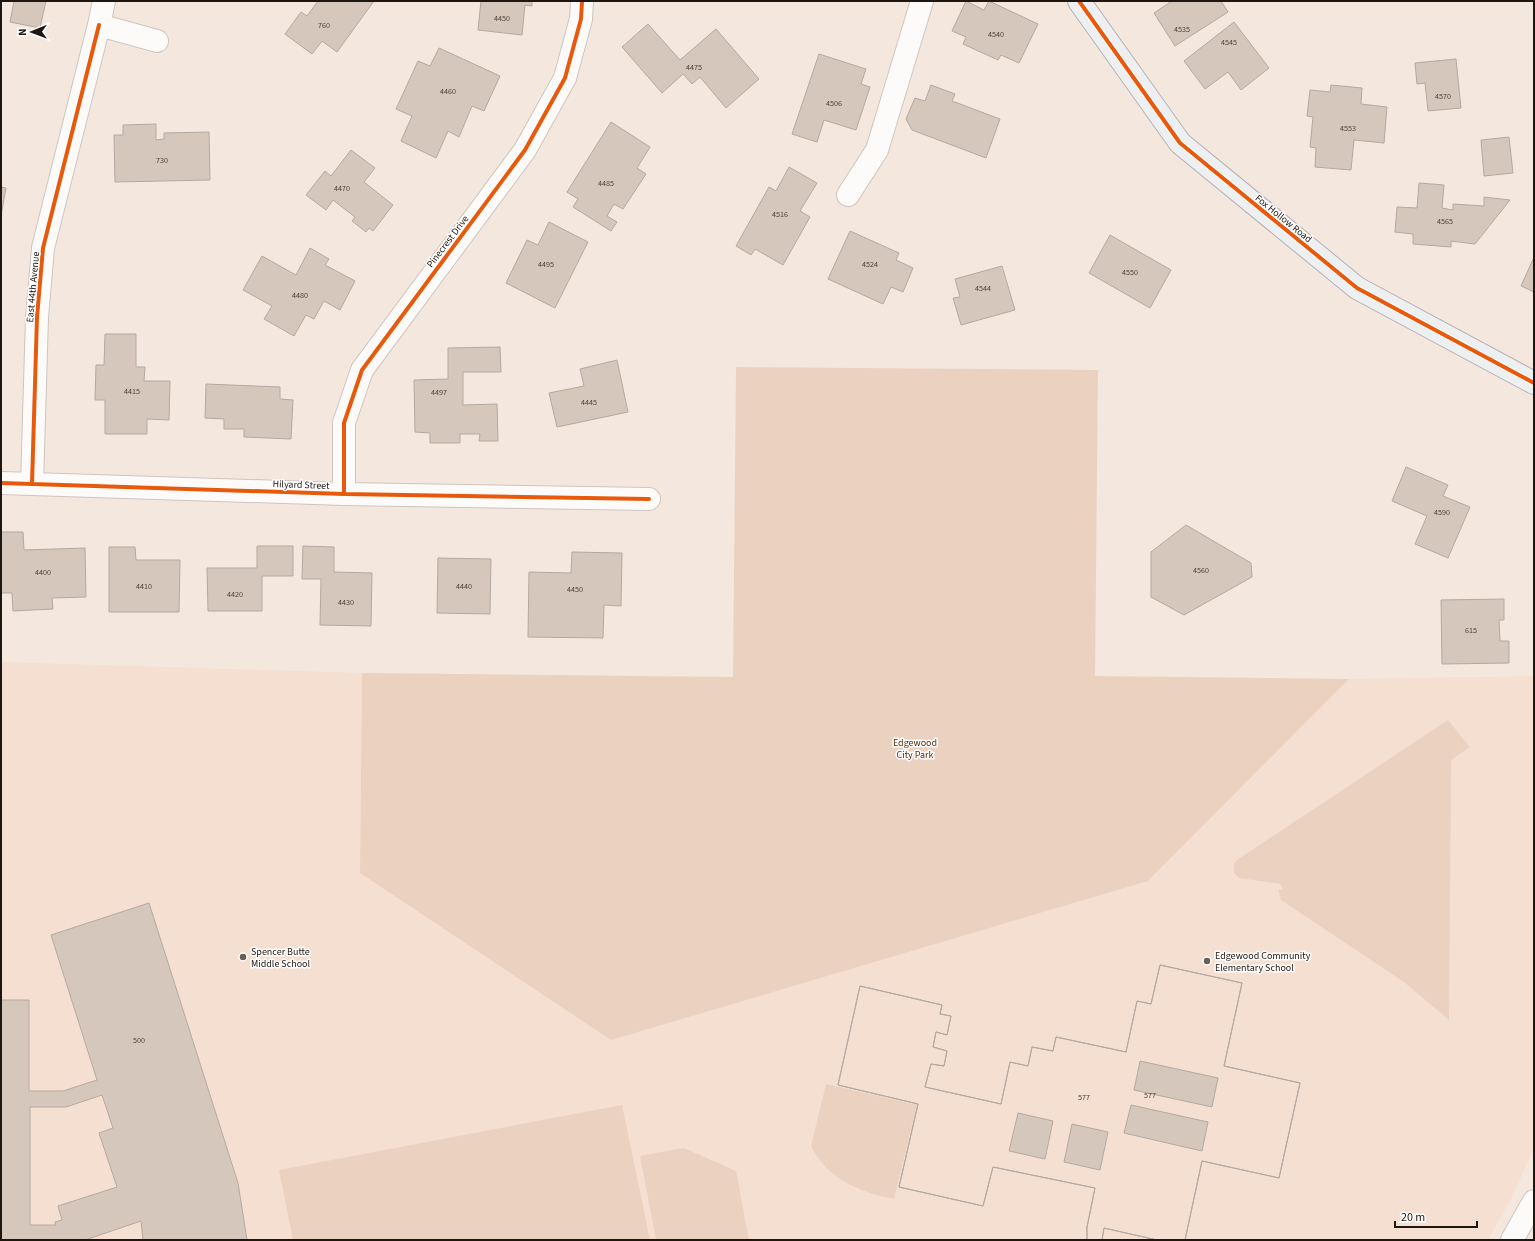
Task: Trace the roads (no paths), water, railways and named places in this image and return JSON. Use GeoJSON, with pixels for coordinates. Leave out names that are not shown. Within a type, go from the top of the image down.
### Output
{"type":"FeatureCollection","features":[{"type":"Feature","properties":{"kind":"main road","name":"Fox Hollow Road"},"geometry":{"type":"LineString","coordinates":[[1079,1],[1180,143],[1357,288],[1534,383]]}},
{"type":"Feature","properties":{"kind":"street","name":"East 44th Avenue"},"geometry":{"type":"LineString","coordinates":[[32,484],[37,317],[43,248],[104,1]]}},
{"type":"Feature","properties":{"kind":"street","name":"Pinecrest Drive"},"geometry":{"type":"LineString","coordinates":[[344,494],[344,423],[362,370],[525,150],[565,78],[581,19],[582,1]]}},
{"type":"Feature","properties":{"kind":"street"},"geometry":{"type":"LineString","coordinates":[[848,195],[877,150],[922,1]]}},
{"type":"Feature","properties":{"kind":"street"},"geometry":{"type":"LineString","coordinates":[[99,25],[157,41]]}},
{"type":"Feature","properties":{"kind":"street","name":"Hilyard Street"},"geometry":{"type":"LineString","coordinates":[[1,484],[344,494],[649,499]]}},
{"type":"Feature","properties":{"kind":"street"},"geometry":{"type":"LineString","coordinates":[[1512,1240],[1534,1201]]}},
{"type":"Feature","properties":{"kind":"place","name":"Spencer Butte Middle School"},"geometry":{"type":"Point","coordinates":[243,957]}},
{"type":"Feature","properties":{"kind":"place","name":"Edgewood Community Elementary School"},"geometry":{"type":"Point","coordinates":[1207,961]}},
{"type":"Feature","properties":{"kind":"park label","name":"Edgewood City Park"},"geometry":{"type":"Point","coordinates":[915,748]}}]}
